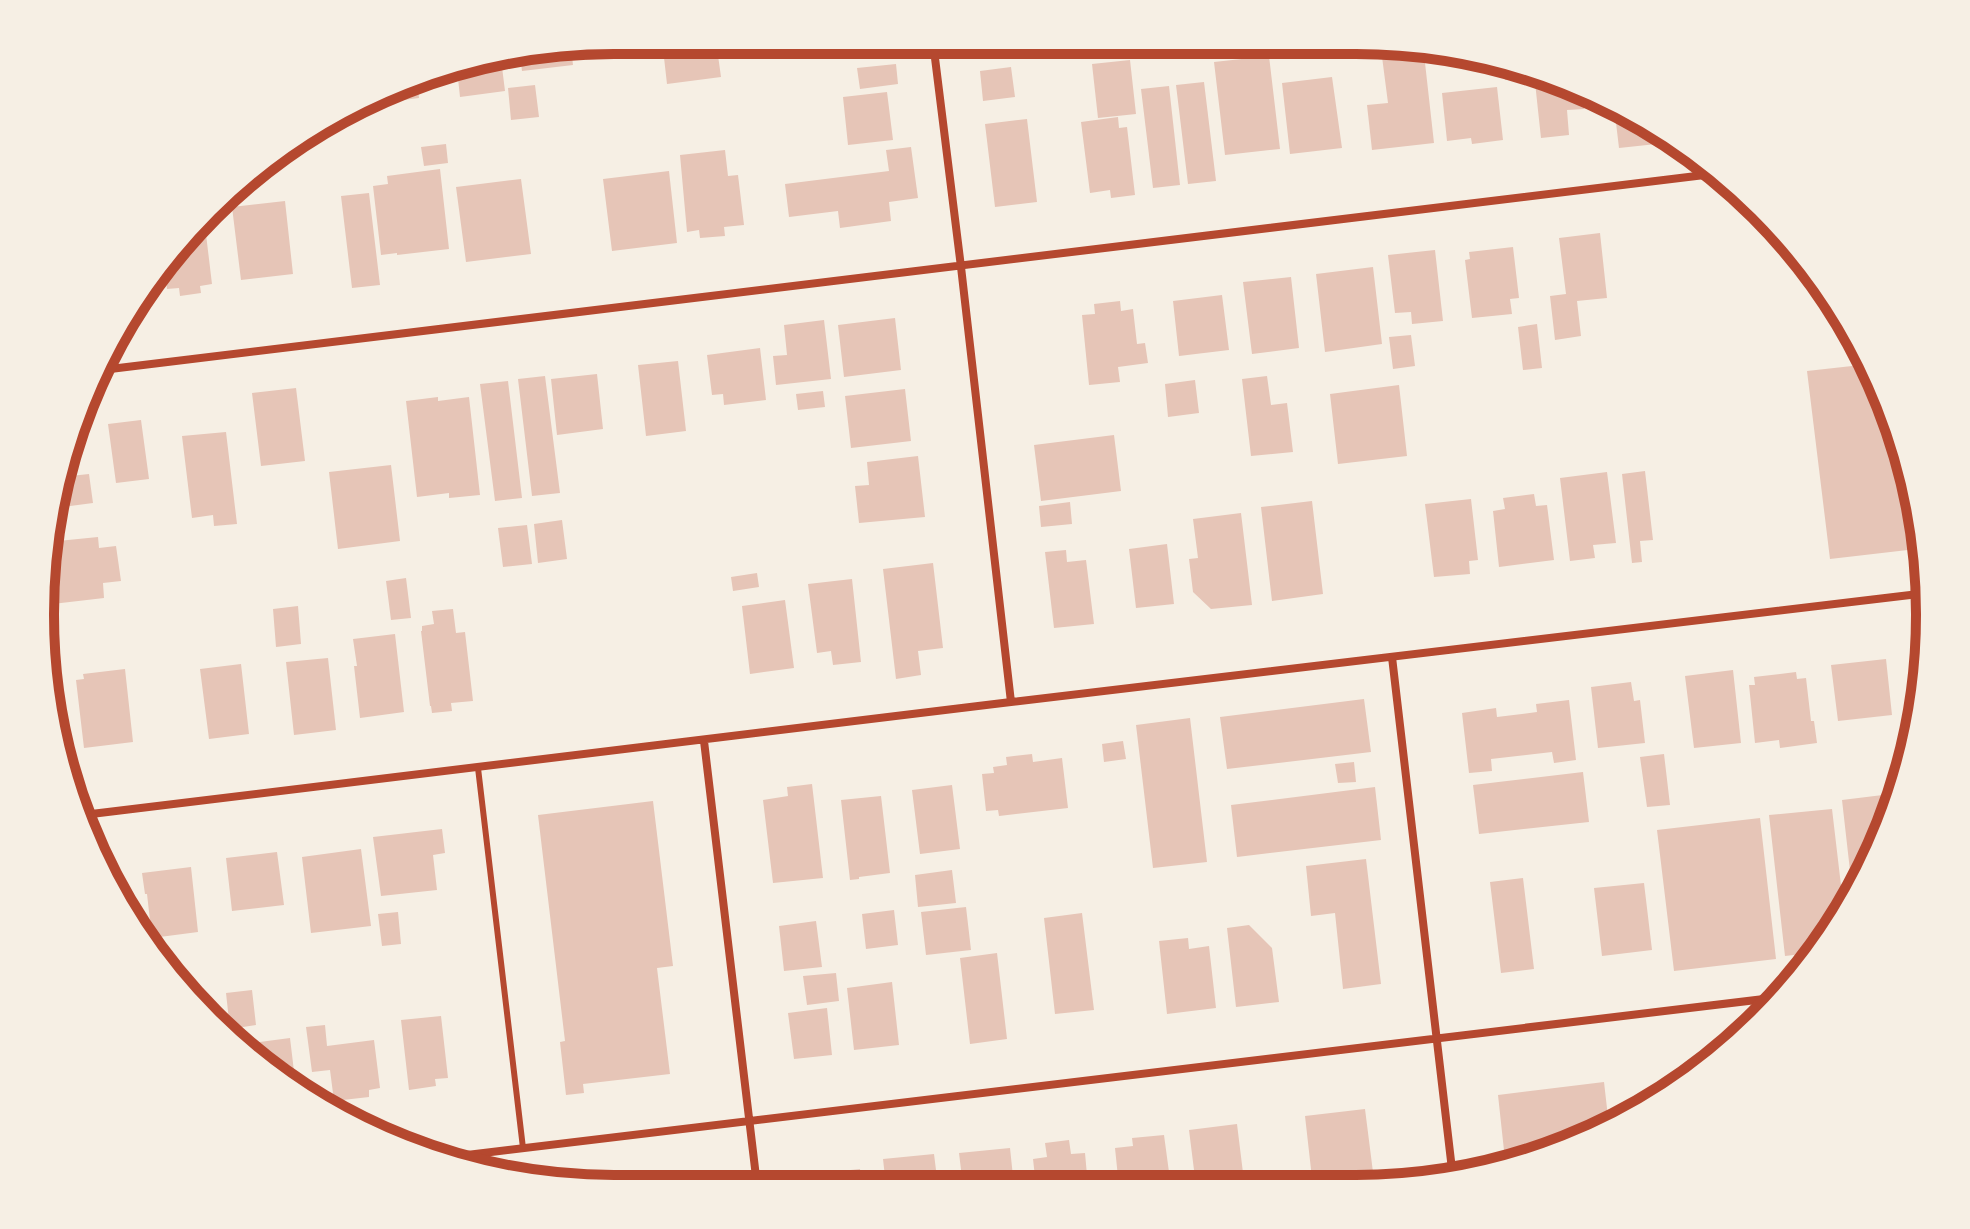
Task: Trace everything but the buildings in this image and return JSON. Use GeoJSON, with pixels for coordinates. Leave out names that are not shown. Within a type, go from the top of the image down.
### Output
{"type":"FeatureCollection","features":[{"type":"Feature","properties":{"kind":"street"},"geometry":{"type":"LineString","coordinates":[[934,54],[1011,702]]}},
{"type":"Feature","properties":{"kind":"street"},"geometry":{"type":"LineString","coordinates":[[111,369],[1703,175]]}},
{"type":"Feature","properties":{"kind":"street"},"geometry":{"type":"LineString","coordinates":[[91,814],[1915,594]]}},
{"type":"Feature","properties":{"kind":"street"},"geometry":{"type":"LineString","coordinates":[[1392,657],[1452,1166]]}},
{"type":"Feature","properties":{"kind":"street"},"geometry":{"type":"LineString","coordinates":[[704,741],[756,1175]]}},
{"type":"Feature","properties":{"kind":"street"},"geometry":{"type":"LineString","coordinates":[[466,1155],[1763,999]]}},
{"type":"Feature","properties":{"kind":"lane"},"geometry":{"type":"LineString","coordinates":[[478,768],[523,1148]]}}]}
